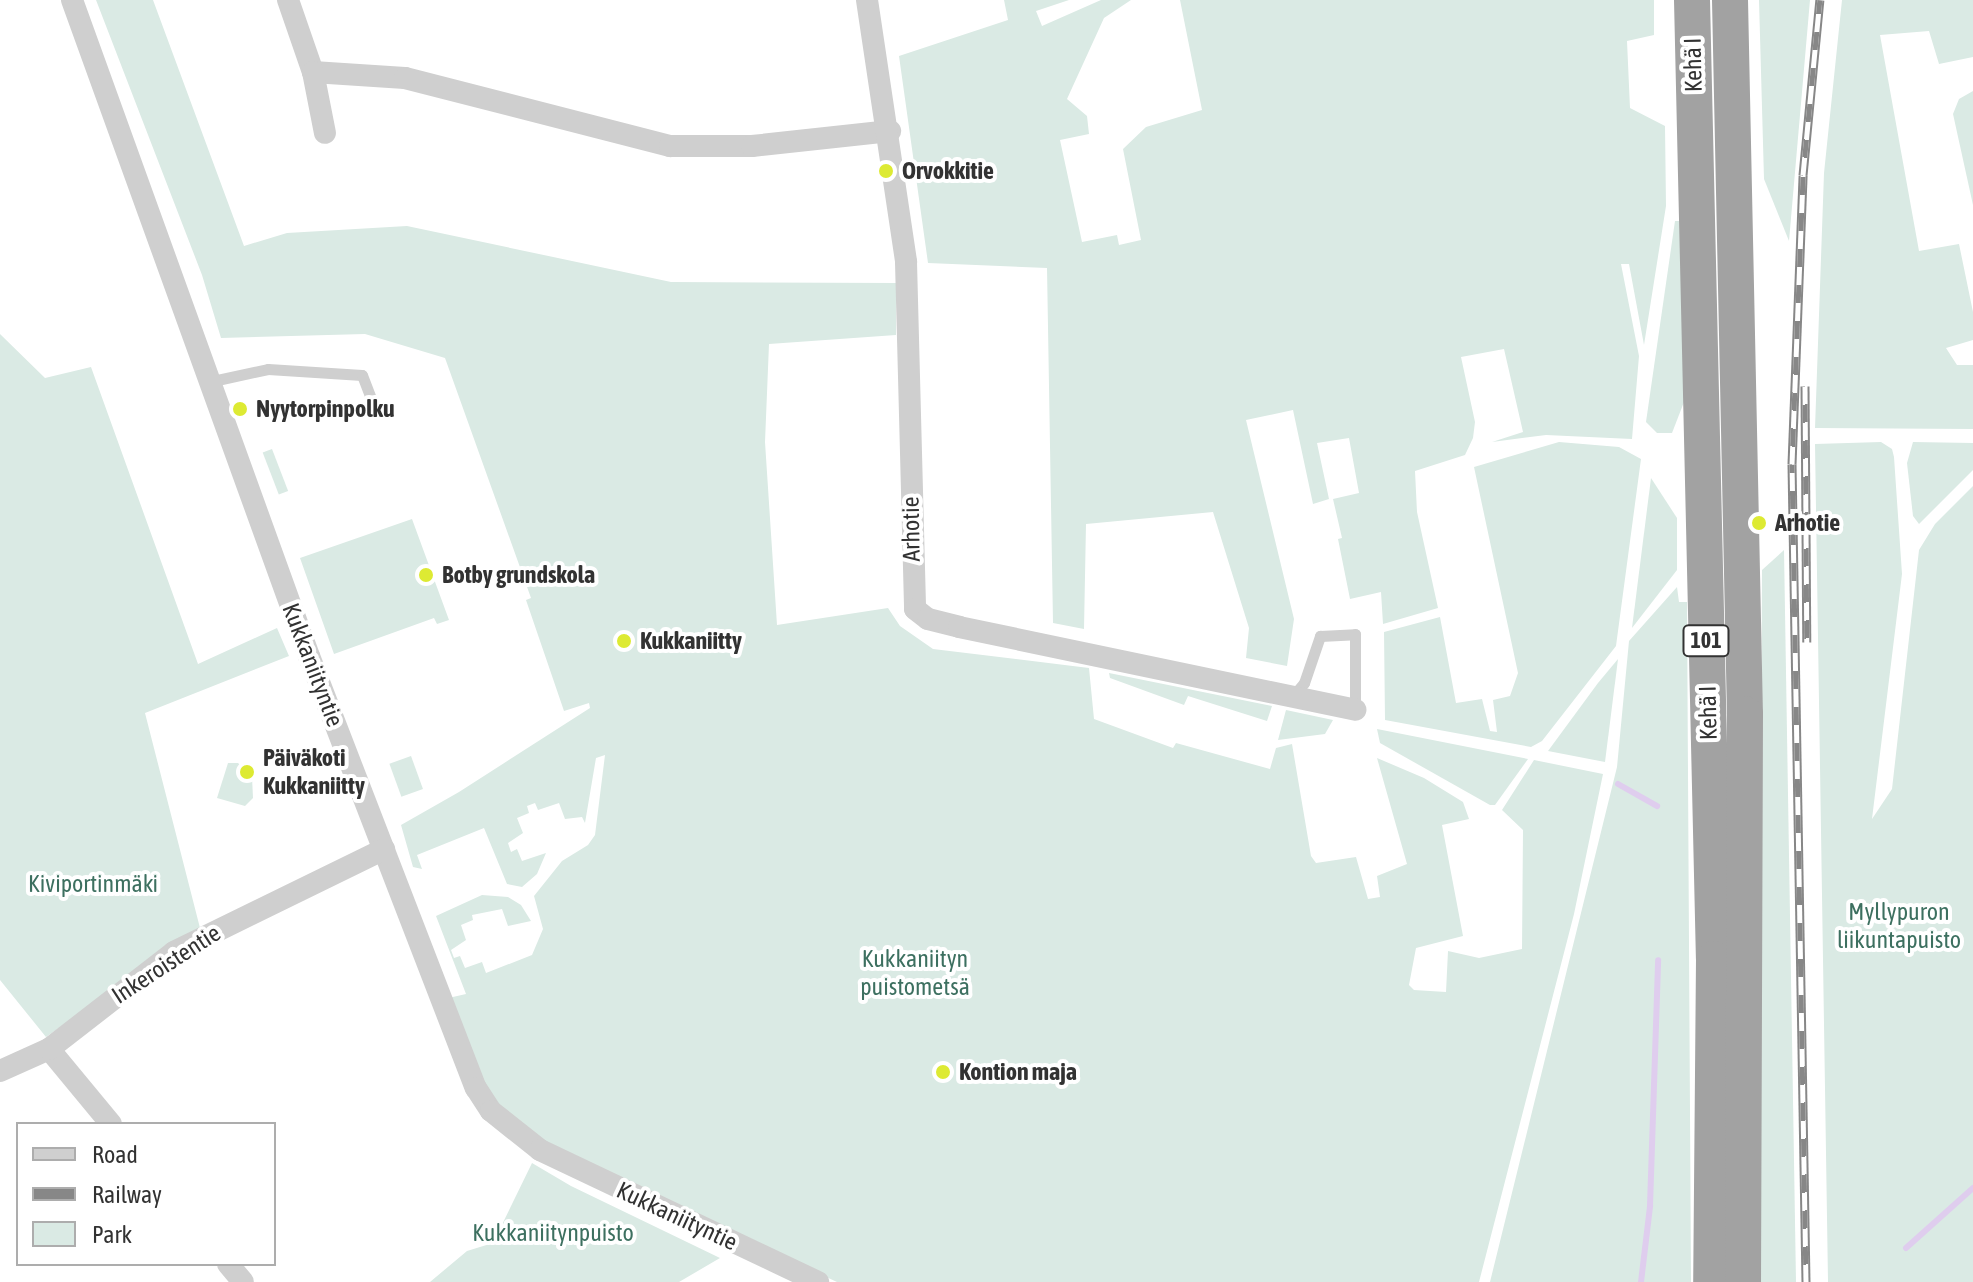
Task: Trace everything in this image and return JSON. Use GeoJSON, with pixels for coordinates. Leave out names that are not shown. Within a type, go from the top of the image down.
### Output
{"type":"FeatureCollection","features":[{"type":"Feature","properties":{"kind":"highway","name":"Kehä I"},"geometry":{"type":"LineString","coordinates":[[1692,0],[1714,959],[1711,1282]]}},
{"type":"Feature","properties":{"kind":"highway","name":"Kehä I"},"geometry":{"type":"LineString","coordinates":[[1730,0],[1745,714],[1743,1282]]}},
{"type":"Feature","properties":{"kind":"street","name":"Kukkaniityntie"},"geometry":{"type":"LineString","coordinates":[[72,0],[208,382],[457,1049],[491,1111],[540,1150],[818,1282]]}},
{"type":"Feature","properties":{"kind":"street"},"geometry":{"type":"LineString","coordinates":[[288,0],[313,72],[325,133]]}},
{"type":"Feature","properties":{"kind":"street","name":"Arhotie"},"geometry":{"type":"LineString","coordinates":[[867,0],[890,131],[908,306],[915,609],[928,619],[959,627],[1355,710]]}},
{"type":"Feature","properties":{"kind":"street"},"geometry":{"type":"LineString","coordinates":[[313,72],[405,78],[670,146],[752,146],[890,131]]}},
{"type":"Feature","properties":{"kind":"street","name":"Inkeroistentie"},"geometry":{"type":"LineString","coordinates":[[0,1071],[49,1049],[174,952],[384,849]]}},
{"type":"Feature","properties":{"kind":"street"},"geometry":{"type":"LineString","coordinates":[[49,1049],[109,1122]]}},
{"type":"Feature","properties":{"kind":"street"},"geometry":{"type":"LineString","coordinates":[[230,1266],[243,1282]]}},
{"type":"Feature","properties":{"kind":"lane"},"geometry":{"type":"LineString","coordinates":[[208,382],[268,369],[362,375],[374,407]]}},
{"type":"Feature","properties":{"kind":"lane"},"geometry":{"type":"LineString","coordinates":[[1293,696],[1304,683],[1320,636],[1355,634],[1355,710]]}},
{"type":"Feature","properties":{"kind":"green space","name":"Kukkaniityn puistometsä"},"geometry":{"type":"Polygon","coordinates":[[[96,0],[153,0],[244,246],[287,233],[407,226],[671,282],[896,283],[896,335],[769,344],[765,442],[777,625],[888,608],[900,626],[933,649],[1089,668],[1094,719],[1173,748],[1176,743],[1270,769],[1276,748],[1292,744],[1311,856],[1316,863],[1356,857],[1368,899],[1380,897],[1377,876],[1407,864],[1377,758],[1424,778],[1463,802],[1469,819],[1442,825],[1463,936],[1416,948],[1409,985],[1414,990],[1446,992],[1448,951],[1479,958],[1522,949],[1523,830],[1502,810],[1534,760],[1603,774],[1574,914],[1479,1282],[837,1282],[543,1145],[495,1106],[444,999],[466,994],[436,916],[482,895],[508,897],[521,905],[531,921],[508,926],[502,909],[472,915],[473,920],[461,925],[466,940],[451,950],[454,958],[460,956],[465,968],[482,962],[486,973],[532,955],[543,929],[534,896],[562,861],[588,845],[595,835],[605,755],[596,758],[585,823],[582,817],[565,819],[559,803],[538,810],[535,803],[527,806],[529,813],[517,818],[523,833],[508,843],[511,852],[517,849],[522,861],[546,853],[537,874],[522,887],[507,884],[484,828],[417,855],[422,869],[413,867],[401,825],[459,792],[590,708],[589,703],[564,711],[526,600],[531,598],[445,358],[365,334],[221,338],[202,275],[96,0]]]}},
{"type":"Feature","properties":{"kind":"green space"},"geometry":{"type":"Polygon","coordinates":[[[1004,0],[1069,0],[1036,11],[1042,26],[1101,0],[1131,0],[1104,18],[1067,99],[1087,116],[1089,134],[1060,140],[1082,242],[1117,235],[1119,245],[1141,240],[1123,149],[1146,127],[1202,110],[1180,0],[1654,0],[1654,35],[1627,41],[1630,108],[1665,126],[1666,206],[1644,345],[1629,264],[1621,264],[1639,356],[1632,439],[1546,435],[1492,442],[1523,432],[1504,349],[1461,357],[1475,422],[1473,438],[1465,455],[1415,471],[1417,512],[1438,608],[1383,624],[1381,592],[1350,599],[1338,539],[1342,538],[1333,499],[1359,493],[1349,438],[1317,443],[1329,499],[1313,504],[1293,410],[1246,420],[1294,619],[1287,666],[1246,658],[1249,628],[1213,512],[1086,524],[1084,629],[1053,623],[1047,268],[928,263],[899,56],[1008,20],[1004,0]]]}},
{"type":"Feature","properties":{"kind":"green space"},"geometry":{"type":"Polygon","coordinates":[[[1759,0],[1810,0],[1789,241],[1764,179],[1759,0]]]}},
{"type":"Feature","properties":{"kind":"green space"},"geometry":{"type":"Polygon","coordinates":[[[1842,0],[1973,0],[1973,57],[1939,64],[1929,31],[1880,35],[1919,251],[1959,244],[1973,312],[1973,340],[1946,348],[1957,365],[1973,365],[1973,429],[1815,428],[1824,173],[1842,0]]]}},
{"type":"Feature","properties":{"kind":"green space"},"geometry":{"type":"Polygon","coordinates":[[[1973,91],[1973,205],[1953,114],[1959,99],[1973,91]]]}},
{"type":"Feature","properties":{"kind":"green space"},"geometry":{"type":"Polygon","coordinates":[[[1675,221],[1683,221],[1684,402],[1672,433],[1657,433],[1646,422],[1675,221]]]}},
{"type":"Feature","properties":{"kind":"green space","name":"Kiviportinmäki"},"geometry":{"type":"Polygon","coordinates":[[[0,334],[45,378],[91,367],[198,664],[277,628],[289,656],[145,713],[200,928],[46,1037],[0,980],[0,334]]]}},
{"type":"Feature","properties":{"kind":"green space"},"geometry":{"type":"Polygon","coordinates":[[[1559,442],[1619,447],[1641,459],[1616,646],[1542,741],[1531,747],[1385,720],[1384,632],[1440,617],[1456,703],[1482,699],[1490,731],[1497,732],[1493,700],[1510,696],[1518,673],[1474,467],[1559,442]]]}},
{"type":"Feature","properties":{"kind":"green space","name":"Myllypuron liikuntapuisto"},"geometry":{"type":"Polygon","coordinates":[[[1881,442],[1892,449],[1894,457],[1902,574],[1872,819],[1892,789],[1919,550],[1935,524],[1973,486],[1973,1282],[1828,1282],[1815,444],[1881,442]]]}},
{"type":"Feature","properties":{"kind":"green space"},"geometry":{"type":"Polygon","coordinates":[[[1913,442],[1973,443],[1973,470],[1919,524],[1913,516],[1907,463],[1913,442]]]}},
{"type":"Feature","properties":{"kind":"green space"},"geometry":{"type":"Polygon","coordinates":[[[272,449],[288,491],[279,495],[263,453],[272,449]]]}},
{"type":"Feature","properties":{"kind":"green space"},"geometry":{"type":"Polygon","coordinates":[[[1651,478],[1677,518],[1677,570],[1632,628],[1651,478]]]}},
{"type":"Feature","properties":{"kind":"green space"},"geometry":{"type":"Polygon","coordinates":[[[412,519],[449,620],[437,624],[434,618],[334,654],[300,558],[412,519]]]}},
{"type":"Feature","properties":{"kind":"green space"},"geometry":{"type":"Polygon","coordinates":[[[1784,550],[1796,1282],[1759,1282],[1762,570],[1784,550]]]}},
{"type":"Feature","properties":{"kind":"green space"},"geometry":{"type":"Polygon","coordinates":[[[1677,587],[1679,602],[1687,602],[1691,1282],[1490,1282],[1617,767],[1629,641],[1677,587]]]}},
{"type":"Feature","properties":{"kind":"green space"},"geometry":{"type":"Polygon","coordinates":[[[1618,659],[1605,762],[1548,751],[1598,683],[1618,659]]]}},
{"type":"Feature","properties":{"kind":"green space"},"geometry":{"type":"Polygon","coordinates":[[[1109,673],[1272,706],[1267,721],[1188,696],[1184,705],[1110,678],[1109,673]]]}},
{"type":"Feature","properties":{"kind":"green space"},"geometry":{"type":"Polygon","coordinates":[[[1286,710],[1333,720],[1325,734],[1278,740],[1286,710]]]}},
{"type":"Feature","properties":{"kind":"green space"},"geometry":{"type":"Polygon","coordinates":[[[1377,729],[1528,759],[1495,805],[1490,805],[1380,743],[1377,729]]]}},
{"type":"Feature","properties":{"kind":"green space"},"geometry":{"type":"Polygon","coordinates":[[[411,756],[423,789],[401,797],[389,764],[411,756]]]}},
{"type":"Feature","properties":{"kind":"green space"},"geometry":{"type":"Polygon","coordinates":[[[228,763],[238,763],[252,777],[253,798],[245,806],[217,798],[228,763]]]}},
{"type":"Feature","properties":{"kind":"green space","name":"Kukkaniitynpuisto"},"geometry":{"type":"Polygon","coordinates":[[[532,1163],[571,1186],[720,1258],[679,1282],[430,1282],[467,1251],[493,1243],[532,1163]]]}},
{"type":"Feature","properties":{"kind":"waterway"},"geometry":{"type":"LineString","coordinates":[[1618,784],[1657,806]]}},
{"type":"Feature","properties":{"kind":"waterway"},"geometry":{"type":"LineString","coordinates":[[1641,1282],[1650,1206],[1658,960]]}},
{"type":"Feature","properties":{"kind":"waterway"},"geometry":{"type":"LineString","coordinates":[[1906,1248],[1973,1188]]}},
{"type":"Feature","properties":{"kind":"railway"},"geometry":{"type":"LineString","coordinates":[[1806,1282],[1792,464],[1803,175],[1820,0]]}},
{"type":"Feature","properties":{"kind":"railway"},"geometry":{"type":"LineString","coordinates":[[1805,386],[1807,642]]}},
{"type":"Feature","properties":{"kind":"place","name":"Orvokkitie"},"geometry":{"type":"Point","coordinates":[886,171]}},
{"type":"Feature","properties":{"kind":"place","name":"Nyytorpinpolku"},"geometry":{"type":"Point","coordinates":[240,409]}},
{"type":"Feature","properties":{"kind":"place","name":"Arhotie"},"geometry":{"type":"Point","coordinates":[1759,523]}},
{"type":"Feature","properties":{"kind":"place","name":"Botby grundskola"},"geometry":{"type":"Point","coordinates":[426,575]}},
{"type":"Feature","properties":{"kind":"place","name":"Kukkaniitty"},"geometry":{"type":"Point","coordinates":[624,641]}},
{"type":"Feature","properties":{"kind":"place","name":"Päiväkoti Kukkaniitty"},"geometry":{"type":"Point","coordinates":[247,772]}},
{"type":"Feature","properties":{"kind":"place","name":"Kontion maja"},"geometry":{"type":"Point","coordinates":[943,1072]}}]}
